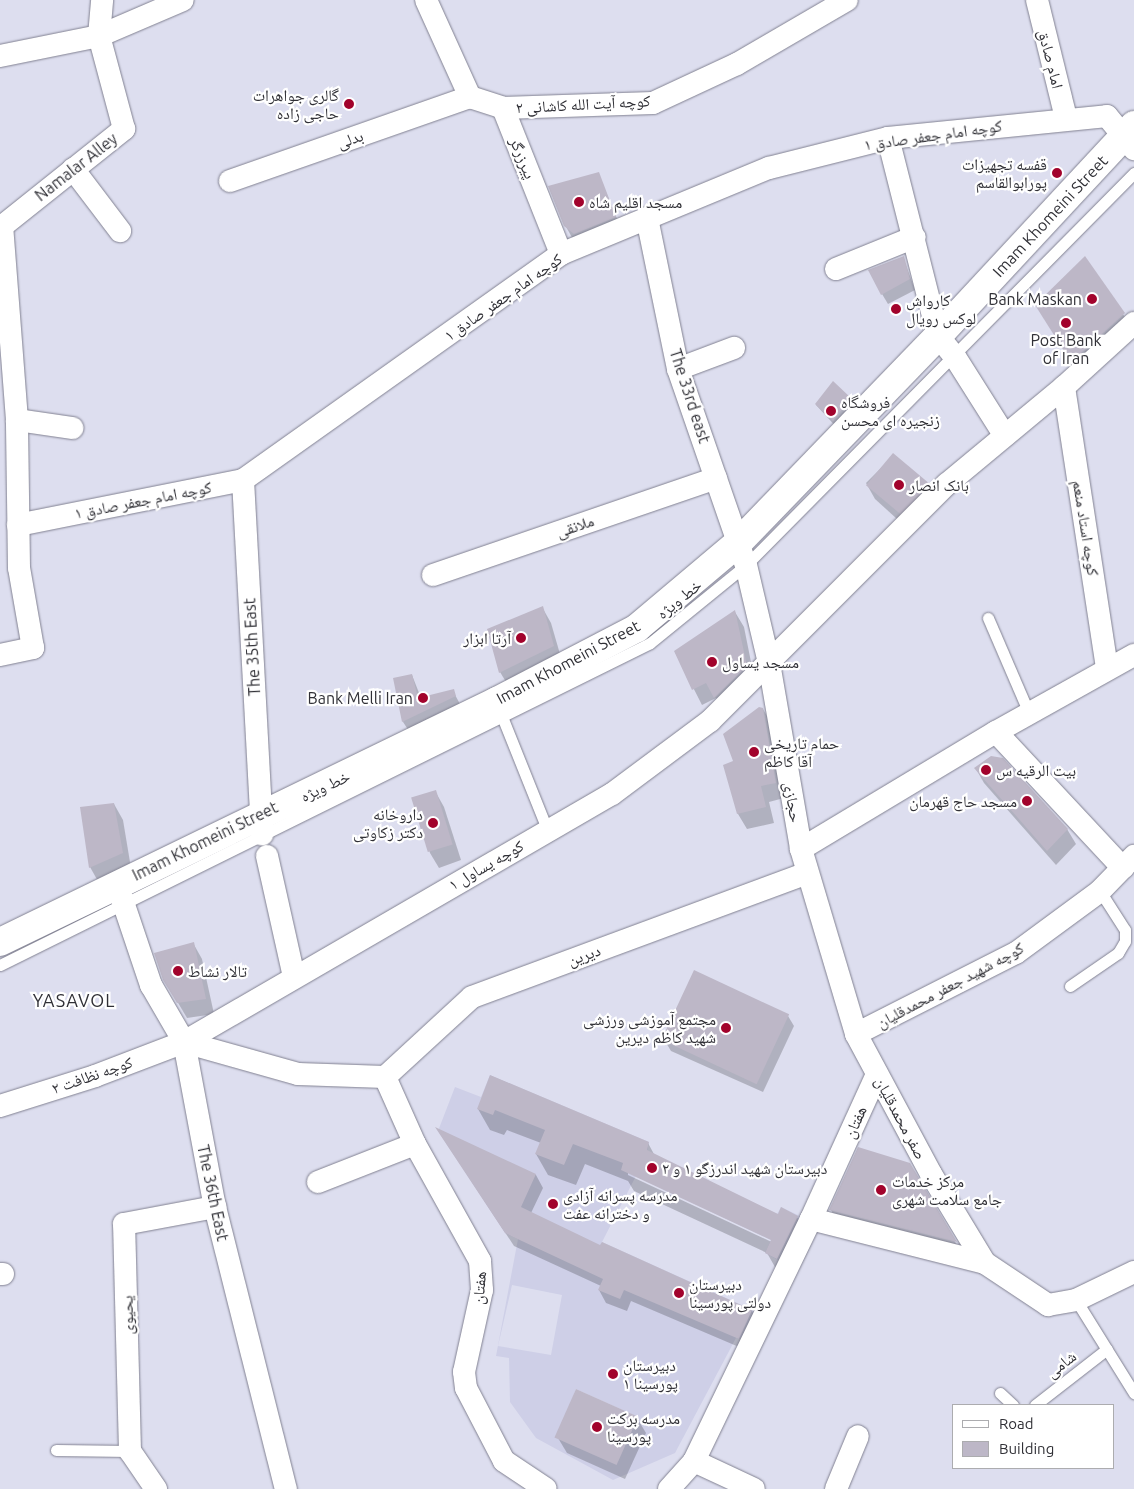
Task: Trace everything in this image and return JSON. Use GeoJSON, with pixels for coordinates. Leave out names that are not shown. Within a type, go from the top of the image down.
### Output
{"type":"FeatureCollection","features":[{"type":"Feature","properties":{"kind":"main road","name":"Imam Khomeini Street"},"geometry":{"type":"LineString","coordinates":[[0,942],[122,894],[637,628],[742,554],[938,336],[1130,138]]}},
{"type":"Feature","properties":{"kind":"street"},"geometry":{"type":"LineString","coordinates":[[99,36],[102,0]]}},
{"type":"Feature","properties":{"kind":"street"},"geometry":{"type":"LineString","coordinates":[[1,52],[99,36],[183,0]]}},
{"type":"Feature","properties":{"kind":"street"},"geometry":{"type":"LineString","coordinates":[[426,0],[470,97],[503,108]]}},
{"type":"Feature","properties":{"kind":"street","name":"کوچه آیت الله کاشانی ۲"},"geometry":{"type":"LineString","coordinates":[[503,108],[653,103],[737,64],[847,0]]}},
{"type":"Feature","properties":{"kind":"street","name":"امام صادق"},"geometry":{"type":"LineString","coordinates":[[1038,0],[1066,118]]}},
{"type":"Feature","properties":{"kind":"street","name":"Namalar Alley"},"geometry":{"type":"LineString","coordinates":[[1,227],[124,129],[99,36]]}},
{"type":"Feature","properties":{"kind":"street","name":"بدلی"},"geometry":{"type":"LineString","coordinates":[[230,181],[470,97]]}},
{"type":"Feature","properties":{"kind":"street","name":"پیرزرگر"},"geometry":{"type":"LineString","coordinates":[[503,108],[562,254]]}},
{"type":"Feature","properties":{"kind":"street","name":"کوچه امام جعفر صادق ۱"},"geometry":{"type":"LineString","coordinates":[[18,525],[243,480],[562,254],[769,168],[888,138],[1066,118],[1107,116],[1130,138]]}},
{"type":"Feature","properties":{"kind":"street"},"geometry":{"type":"LineString","coordinates":[[888,138],[915,237],[920,273],[938,336],[956,357],[1005,436]]}},
{"type":"Feature","properties":{"kind":"street"},"geometry":{"type":"LineString","coordinates":[[73,170],[120,231]]}},
{"type":"Feature","properties":{"kind":"street","name":"The 33rd east"},"geometry":{"type":"LineString","coordinates":[[647,218],[678,369],[742,554]]}},
{"type":"Feature","properties":{"kind":"street"},"geometry":{"type":"LineString","coordinates":[[0,654],[33,648],[10,570],[18,525],[17,420],[1,227]]}},
{"type":"Feature","properties":{"kind":"street"},"geometry":{"type":"LineString","coordinates":[[836,269],[915,237]]}},
{"type":"Feature","properties":{"kind":"street","name":"کوچه یساول ۱"},"geometry":{"type":"LineString","coordinates":[[184,1042],[612,794],[710,721],[947,484],[1064,388],[1134,324]]}},
{"type":"Feature","properties":{"kind":"street"},"geometry":{"type":"LineString","coordinates":[[678,369],[734,348]]}},
{"type":"Feature","properties":{"kind":"street","name":"کوچه استاد منعم"},"geometry":{"type":"LineString","coordinates":[[1064,388],[1107,669]]}},
{"type":"Feature","properties":{"kind":"street"},"geometry":{"type":"LineString","coordinates":[[17,420],[72,428]]}},
{"type":"Feature","properties":{"kind":"street","name":"ملانقی"},"geometry":{"type":"LineString","coordinates":[[433,575],[716,478]]}},
{"type":"Feature","properties":{"kind":"street","name":"The 35th East"},"geometry":{"type":"LineString","coordinates":[[243,480],[262,823]]}},
{"type":"Feature","properties":{"kind":"street","name":"حجازی"},"geometry":{"type":"LineString","coordinates":[[742,554],[769,663],[801,849],[856,1034]]}},
{"type":"Feature","properties":{"kind":"street"},"geometry":{"type":"LineString","coordinates":[[801,849],[996,732],[1134,655]]}},
{"type":"Feature","properties":{"kind":"street"},"geometry":{"type":"LineString","coordinates":[[996,732],[1128,862]]}},
{"type":"Feature","properties":{"kind":"street"},"geometry":{"type":"LineString","coordinates":[[267,856],[294,977]]}},
{"type":"Feature","properties":{"kind":"street","name":"کوچه شهید جعفر محمدقلیان"},"geometry":{"type":"LineString","coordinates":[[856,1034],[1016,953],[1100,891],[1128,862]]}},
{"type":"Feature","properties":{"kind":"street","name":"دیرین"},"geometry":{"type":"LineString","coordinates":[[385,1077],[472,997],[807,873]]}},
{"type":"Feature","properties":{"kind":"street","name":"The 36th East"},"geometry":{"type":"LineString","coordinates":[[122,894],[151,985],[184,1042],[215,1207],[286,1489]]}},
{"type":"Feature","properties":{"kind":"street","name":"صفر محمدقلیان"},"geometry":{"type":"LineString","coordinates":[[856,1034],[931,1174],[985,1263],[1048,1305],[1076,1300],[1134,1272]]}},
{"type":"Feature","properties":{"kind":"street"},"geometry":{"type":"LineString","coordinates":[[184,1042],[298,1074],[385,1077]]}},
{"type":"Feature","properties":{"kind":"street","name":"کوچه نظافت ۲"},"geometry":{"type":"LineString","coordinates":[[0,1106],[95,1076],[184,1042]]}},
{"type":"Feature","properties":{"kind":"street","name":"هفتان"},"geometry":{"type":"LineString","coordinates":[[669,1489],[694,1461],[811,1219],[877,1074]]}},
{"type":"Feature","properties":{"kind":"street","name":"هفتان"},"geometry":{"type":"LineString","coordinates":[[385,1077],[415,1144],[480,1261],[483,1273],[464,1372],[466,1388],[504,1461],[546,1489]]}},
{"type":"Feature","properties":{"kind":"street"},"geometry":{"type":"LineString","coordinates":[[318,1182],[415,1144]]}},
{"type":"Feature","properties":{"kind":"street","name":"یحیوی"},"geometry":{"type":"LineString","coordinates":[[130,1451],[124,1224],[215,1207]]}},
{"type":"Feature","properties":{"kind":"street"},"geometry":{"type":"LineString","coordinates":[[811,1219],[985,1263]]}},
{"type":"Feature","properties":{"kind":"street"},"geometry":{"type":"LineString","coordinates":[[836,1489],[858,1436]]}},
{"type":"Feature","properties":{"kind":"street"},"geometry":{"type":"LineString","coordinates":[[130,1451],[156,1489]]}},
{"type":"Feature","properties":{"kind":"street"},"geometry":{"type":"LineString","coordinates":[[694,1461],[754,1489]]}},
{"type":"Feature","properties":{"kind":"lane","name":"خط ویژه"},"geometry":{"type":"LineString","coordinates":[[262,823],[503,719],[650,644],[742,554],[956,357],[1134,173]]}},
{"type":"Feature","properties":{"kind":"lane"},"geometry":{"type":"LineString","coordinates":[[988,618],[1030,713]]}},
{"type":"Feature","properties":{"kind":"lane"},"geometry":{"type":"LineString","coordinates":[[503,719],[547,830]]}},
{"type":"Feature","properties":{"kind":"lane"},"geometry":{"type":"LineString","coordinates":[[1070,986],[1118,953],[1125,941],[1125,930],[1100,891]]}},
{"type":"Feature","properties":{"kind":"lane"},"geometry":{"type":"LineString","coordinates":[[0,965],[122,894]]}},
{"type":"Feature","properties":{"kind":"lane"},"geometry":{"type":"LineString","coordinates":[[1076,1300],[1134,1393]]}},
{"type":"Feature","properties":{"kind":"lane","name":"شامی"},"geometry":{"type":"LineString","coordinates":[[1036,1404],[1107,1350]]}},
{"type":"Feature","properties":{"kind":"lane"},"geometry":{"type":"LineString","coordinates":[[1000,1393],[1012,1404]]}},
{"type":"Feature","properties":{"kind":"lane"},"geometry":{"type":"LineString","coordinates":[[56,1450],[130,1451]]}},
{"type":"Feature","properties":{"kind":"shaded area"},"geometry":{"type":"Polygon","coordinates":[[[490,1075],[649,1142],[647,1151],[777,1214],[781,1207],[802,1217],[780,1261],[765,1253],[771,1240],[636,1176],[602,1242],[755,1311],[742,1340],[736,1338],[675,1453],[613,1480],[536,1438],[510,1402],[509,1358],[496,1356],[518,1239],[505,1233],[438,1131],[455,1087],[481,1097],[490,1075]],[[512,1285],[498,1346],[551,1355],[562,1295],[512,1285]],[[576,1389],[557,1438],[616,1464],[638,1417],[576,1389]]]}},
{"type":"Feature","properties":{"kind":"building","name":"مسجد اقلیم شاه"},"geometry":{"type":"Polygon","coordinates":[[[599,172],[616,217],[574,234],[564,226],[548,186],[599,172]]]}},
{"type":"Feature","properties":{"kind":"building"},"geometry":{"type":"Polygon","coordinates":[[[904,256],[910,279],[881,295],[868,270],[904,256]]]}},
{"type":"Feature","properties":{"kind":"building"},"geometry":{"type":"Polygon","coordinates":[[[1085,256],[1125,313],[1071,362],[1035,305],[1085,256]]]}},
{"type":"Feature","properties":{"kind":"building","name":"فروشگاه زنجیره ای محسن"},"geometry":{"type":"Polygon","coordinates":[[[833,381],[851,398],[833,421],[815,404],[833,381]]]}},
{"type":"Feature","properties":{"kind":"building","name":"بانک انصار"},"geometry":{"type":"Polygon","coordinates":[[[893,453],[929,483],[902,515],[866,485],[893,453]]]}},
{"type":"Feature","properties":{"kind":"building","name":"آرتا ابزار"},"geometry":{"type":"Polygon","coordinates":[[[543,606],[554,646],[499,673],[487,629],[543,606]]]}},
{"type":"Feature","properties":{"kind":"building","name":"مسجد یساول"},"geometry":{"type":"Polygon","coordinates":[[[735,610],[747,666],[714,698],[706,683],[692,690],[674,651],[735,610]]]}},
{"type":"Feature","properties":{"kind":"building","name":"Bank Melli Iran"},"geometry":{"type":"Polygon","coordinates":[[[412,674],[418,698],[454,689],[456,696],[402,722],[393,678],[412,674]]]}},
{"type":"Feature","properties":{"kind":"building","name":"حمام تاریخی آقا کاظم"},"geometry":{"type":"Polygon","coordinates":[[[759,707],[763,708],[776,783],[761,786],[766,807],[737,814],[723,765],[733,761],[723,734],[759,707]]]}},
{"type":"Feature","properties":{"kind":"building","name":"مسجد حاج قهرمان"},"geometry":{"type":"Polygon","coordinates":[[[991,756],[1003,758],[1068,829],[1047,851],[974,768],[991,756]]]}},
{"type":"Feature","properties":{"kind":"building","name":"داروخانه دکتر زکاوتی"},"geometry":{"type":"Polygon","coordinates":[[[436,790],[453,845],[428,852],[411,798],[436,790]]]}},
{"type":"Feature","properties":{"kind":"building"},"geometry":{"type":"Polygon","coordinates":[[[114,803],[123,853],[89,868],[80,807],[114,803]]]}},
{"type":"Feature","properties":{"kind":"building","name":"تالار نشاط"},"geometry":{"type":"Polygon","coordinates":[[[194,942],[206,999],[177,1003],[163,980],[154,953],[194,942]]]}},
{"type":"Feature","properties":{"kind":"building"},"geometry":{"type":"Polygon","coordinates":[[[694,970],[789,1014],[757,1084],[661,1040],[694,970]]]}},
{"type":"Feature","properties":{"kind":"building","name":"دبیرستان شهید اندرزگو ۱ و ۲"},"geometry":{"type":"Polygon","coordinates":[[[490,1075],[649,1142],[647,1150],[778,1214],[781,1207],[798,1216],[777,1259],[765,1253],[771,1240],[621,1170],[623,1163],[573,1144],[564,1165],[535,1154],[545,1130],[495,1110],[493,1115],[477,1109],[490,1075]]]}},
{"type":"Feature","properties":{"kind":"building"},"geometry":{"type":"Polygon","coordinates":[[[435,1127],[536,1174],[521,1207],[600,1245],[602,1242],[752,1310],[739,1339],[624,1290],[620,1299],[598,1290],[603,1279],[505,1233],[435,1127]]]}},
{"type":"Feature","properties":{"kind":"building","name":"مرکز خدمات جامع سلامت شهری"},"geometry":{"type":"Polygon","coordinates":[[[858,1147],[910,1163],[957,1242],[829,1210],[858,1147]]]}},
{"type":"Feature","properties":{"kind":"building","name":"مدرسه برکت پورسینا"},"geometry":{"type":"Polygon","coordinates":[[[576,1389],[638,1417],[617,1465],[554,1437],[576,1389]]]}},
{"type":"Feature","properties":{"kind":"place","name":"گالری جواهرات حاجی زاده"},"geometry":{"type":"Point","coordinates":[349,104]}},
{"type":"Feature","properties":{"kind":"place","name":"قفسه تجهیزات پورابوالقاسم"},"geometry":{"type":"Point","coordinates":[1057,173]}},
{"type":"Feature","properties":{"kind":"place","name":"مسجد اقلیم شاه"},"geometry":{"type":"Point","coordinates":[579,202]}},
{"type":"Feature","properties":{"kind":"place","name":"Bank Maskan"},"geometry":{"type":"Point","coordinates":[1092,299]}},
{"type":"Feature","properties":{"kind":"place","name":"کارواش لوکس رویال"},"geometry":{"type":"Point","coordinates":[896,309]}},
{"type":"Feature","properties":{"kind":"place","name":"Post Bank of Iran"},"geometry":{"type":"Point","coordinates":[1066,323]}},
{"type":"Feature","properties":{"kind":"place","name":"فروشگاه زنجیره ای محسن"},"geometry":{"type":"Point","coordinates":[831,411]}},
{"type":"Feature","properties":{"kind":"place","name":"بانک انصار"},"geometry":{"type":"Point","coordinates":[899,485]}},
{"type":"Feature","properties":{"kind":"place","name":"آرتا ابزار"},"geometry":{"type":"Point","coordinates":[521,638]}},
{"type":"Feature","properties":{"kind":"place","name":"مسجد یساول"},"geometry":{"type":"Point","coordinates":[712,662]}},
{"type":"Feature","properties":{"kind":"place","name":"Bank Melli Iran"},"geometry":{"type":"Point","coordinates":[423,698]}},
{"type":"Feature","properties":{"kind":"place","name":"حمام تاریخی آقا کاظم"},"geometry":{"type":"Point","coordinates":[754,752]}},
{"type":"Feature","properties":{"kind":"place","name":"بیت الرقیه س"},"geometry":{"type":"Point","coordinates":[986,770]}},
{"type":"Feature","properties":{"kind":"place","name":"مسجد حاج قهرمان"},"geometry":{"type":"Point","coordinates":[1027,801]}},
{"type":"Feature","properties":{"kind":"place","name":"داروخانه دکتر زکاوتی"},"geometry":{"type":"Point","coordinates":[433,823]}},
{"type":"Feature","properties":{"kind":"place","name":"تالار نشاط"},"geometry":{"type":"Point","coordinates":[178,971]}},
{"type":"Feature","properties":{"kind":"place","name":"مجتمع آموزشی ورزشی شهید کاظم دیرین"},"geometry":{"type":"Point","coordinates":[726,1028]}},
{"type":"Feature","properties":{"kind":"place","name":"دبیرستان شهید اندرزگو ۱ و ۲"},"geometry":{"type":"Point","coordinates":[652,1168]}},
{"type":"Feature","properties":{"kind":"place","name":"مرکز خدمات جامع سلامت شهری"},"geometry":{"type":"Point","coordinates":[881,1190]}},
{"type":"Feature","properties":{"kind":"place","name":"مدرسه پسرانه آزادی و دخترانه عفت"},"geometry":{"type":"Point","coordinates":[553,1204]}},
{"type":"Feature","properties":{"kind":"place","name":"دبیرستان دولتی پورسینا"},"geometry":{"type":"Point","coordinates":[679,1293]}},
{"type":"Feature","properties":{"kind":"place","name":"دبیرستان پورسینا ۱"},"geometry":{"type":"Point","coordinates":[613,1374]}},
{"type":"Feature","properties":{"kind":"place","name":"مدرسه برکت پورسینا"},"geometry":{"type":"Point","coordinates":[597,1427]}},
{"type":"Feature","properties":{"kind":"district","name":"YASAVOL"},"geometry":{"type":"Point","coordinates":[74,1000]}}]}
